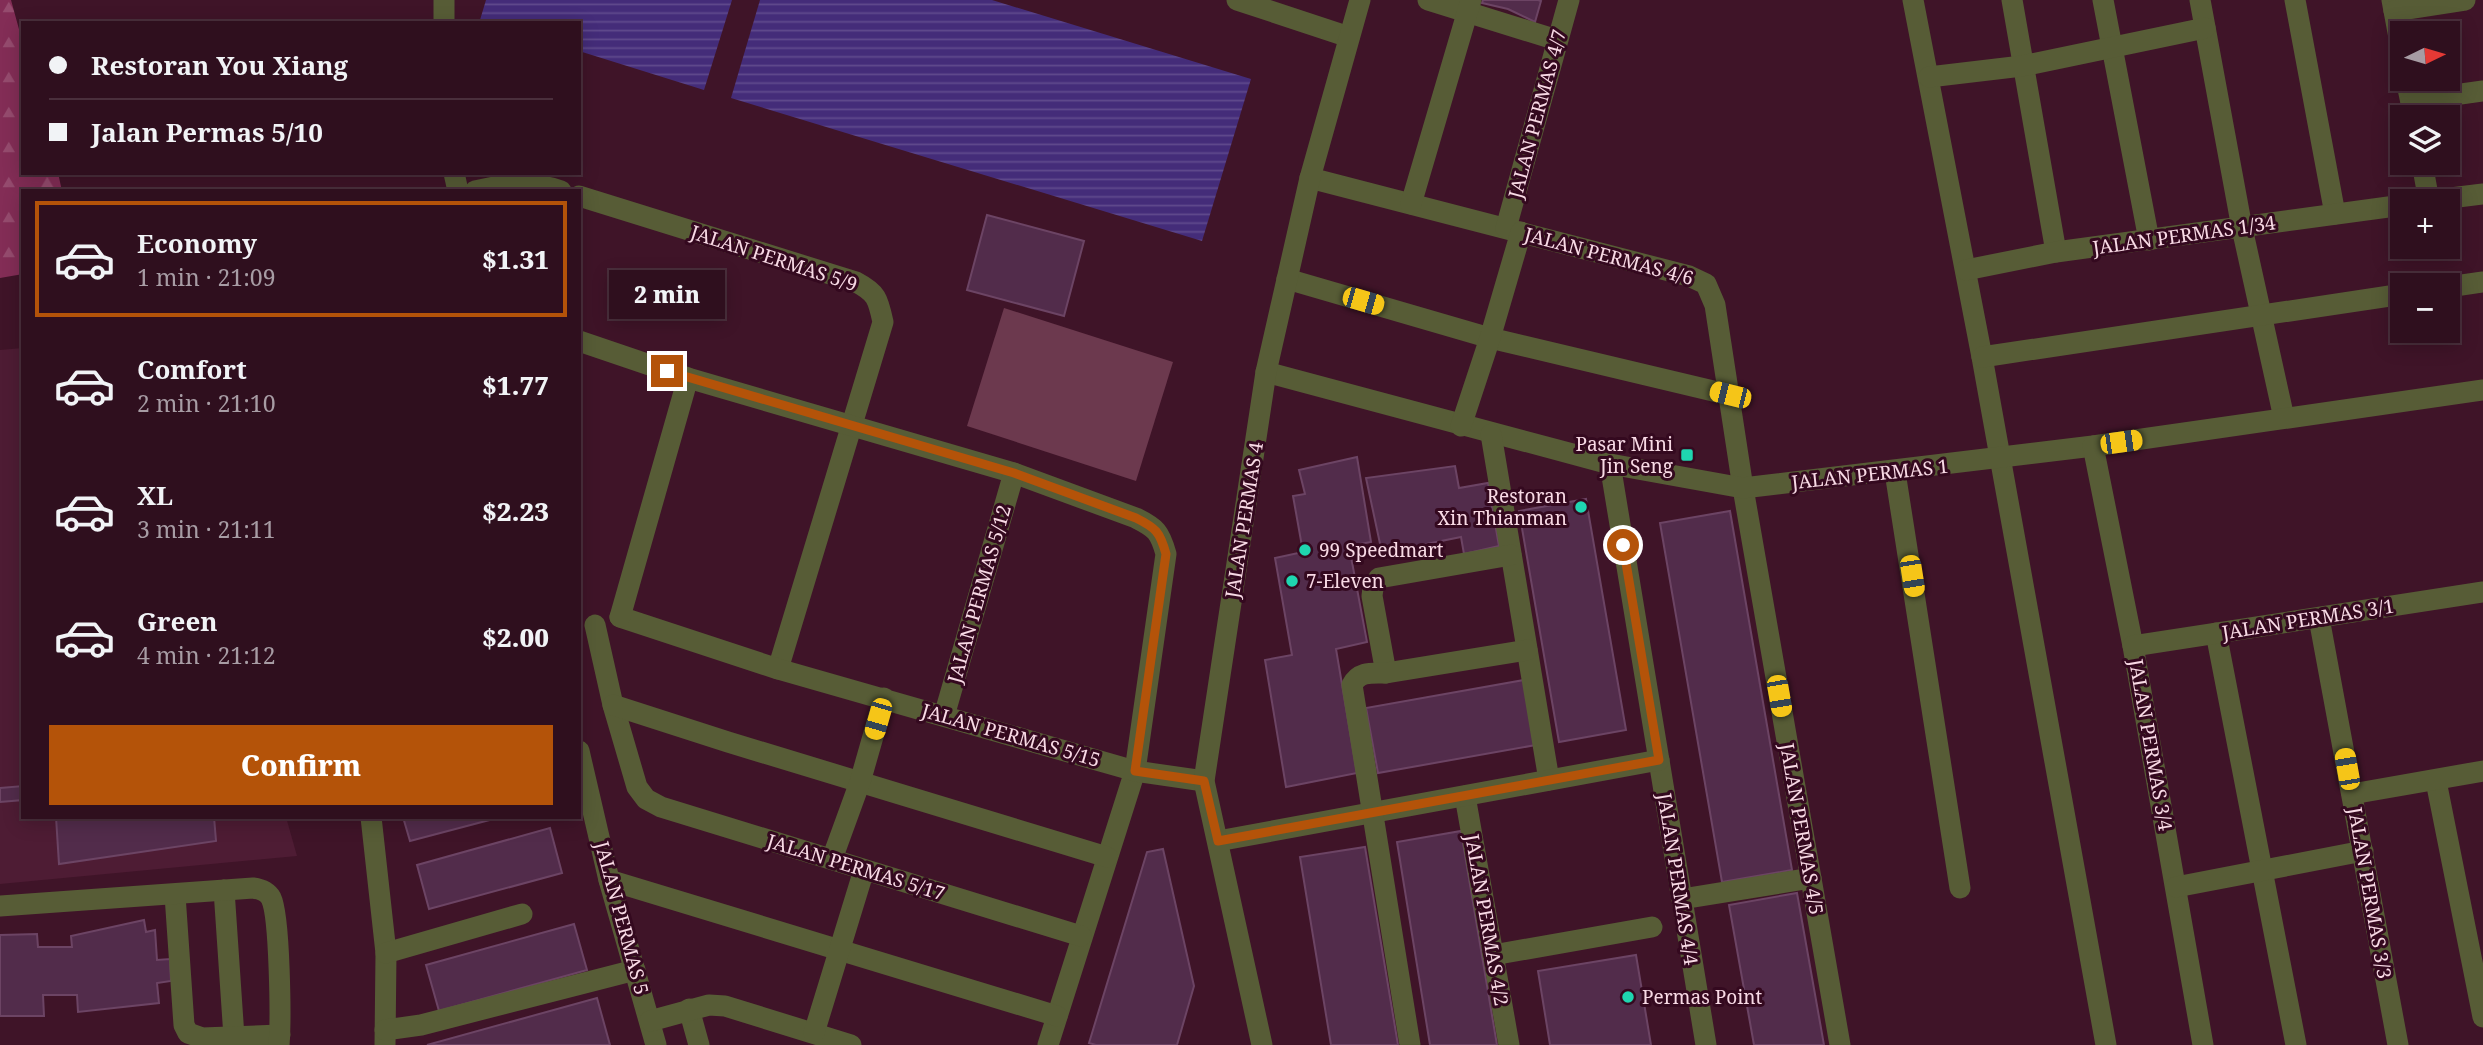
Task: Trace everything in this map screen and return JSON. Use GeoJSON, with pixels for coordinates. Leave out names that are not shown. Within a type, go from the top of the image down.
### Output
{"type":"FeatureCollection","features":[{"type":"Feature","properties":{"kind":"street"},"geometry":{"type":"LineString","coordinates":[[444,0],[444,21]]}},
{"type":"Feature","properties":{"kind":"street"},"geometry":{"type":"LineString","coordinates":[[1237,0],[1288,8],[1349,37]]}},
{"type":"Feature","properties":{"kind":"street","name":"JALAN PERMAS 4"},"geometry":{"type":"LineString","coordinates":[[1262,1045],[1204,781],[1266,372],[1310,178],[1360,0]]}},
{"type":"Feature","properties":{"kind":"street"},"geometry":{"type":"LineString","coordinates":[[1428,0],[1469,7],[1558,40]]}},
{"type":"Feature","properties":{"kind":"street","name":"JALAN PERMAS 4/7"},"geometry":{"type":"LineString","coordinates":[[1461,426],[1490,338],[1513,230],[1569,0]]}},
{"type":"Feature","properties":{"kind":"street"},"geometry":{"type":"LineString","coordinates":[[1913,0],[1982,357],[2106,1045]]}},
{"type":"Feature","properties":{"kind":"street"},"geometry":{"type":"LineString","coordinates":[[2012,0],[2056,252]]}},
{"type":"Feature","properties":{"kind":"street"},"geometry":{"type":"LineString","coordinates":[[2103,0],[2149,240]]}},
{"type":"Feature","properties":{"kind":"street"},"geometry":{"type":"LineString","coordinates":[[2203,0],[2205,28],[2242,228],[2284,418]]}},
{"type":"Feature","properties":{"kind":"street"},"geometry":{"type":"LineString","coordinates":[[2295,0],[2335,214]]}},
{"type":"Feature","properties":{"kind":"street"},"geometry":{"type":"LineString","coordinates":[[2393,5],[2465,0]]}},
{"type":"Feature","properties":{"kind":"street"},"geometry":{"type":"LineString","coordinates":[[1411,204],[1469,7]]}},
{"type":"Feature","properties":{"kind":"street"},"geometry":{"type":"LineString","coordinates":[[1929,77],[2022,66],[2205,28]]}},
{"type":"Feature","properties":{"kind":"street"},"geometry":{"type":"LineString","coordinates":[[2428,105],[2483,91]]}},
{"type":"Feature","properties":{"kind":"street","name":"JALAN PERMAS 4/6"},"geometry":{"type":"LineString","coordinates":[[1310,178],[1689,276],[1706,284],[1715,305],[1744,488]]}},
{"type":"Feature","properties":{"kind":"street"},"geometry":{"type":"LineString","coordinates":[[484,189],[510,183],[530,183],[553,189]]}},
{"type":"Feature","properties":{"kind":"street"},"geometry":{"type":"LineString","coordinates":[[2460,197],[2483,194]]}},
{"type":"Feature","properties":{"kind":"street","name":"JALAN PERMAS 5/9"},"geometry":{"type":"LineString","coordinates":[[581,197],[856,282],[871,290],[879,302],[883,321],[852,427]]}},
{"type":"Feature","properties":{"kind":"street","name":"JALAN PERMAS 1/34"},"geometry":{"type":"LineString","coordinates":[[1965,270],[2056,252],[2390,207]]}},
{"type":"Feature","properties":{"kind":"street"},"geometry":{"type":"LineString","coordinates":[[1287,279],[1490,338],[1730,395]]}},
{"type":"Feature","properties":{"kind":"street"},"geometry":{"type":"LineString","coordinates":[[2460,285],[2483,282]]}},
{"type":"Feature","properties":{"kind":"street"},"geometry":{"type":"LineString","coordinates":[[1982,357],[2390,296]]}},
{"type":"Feature","properties":{"kind":"street"},"geometry":{"type":"LineString","coordinates":[[581,342],[688,378],[1014,473],[1136,518],[1152,526],[1161,537],[1166,554],[1135,771],[1048,1045]]}},
{"type":"Feature","properties":{"kind":"street","name":"JALAN PERMAS 1"},"geometry":{"type":"LineString","coordinates":[[1266,372],[1610,464],[1744,488],[1895,472],[2094,446],[2483,390]]}},
{"type":"Feature","properties":{"kind":"street"},"geometry":{"type":"LineString","coordinates":[[688,378],[620,617],[587,625],[613,705],[1107,857]]}},
{"type":"Feature","properties":{"kind":"street"},"geometry":{"type":"LineString","coordinates":[[778,669],[852,427]]}},
{"type":"Feature","properties":{"kind":"street"},"geometry":{"type":"LineString","coordinates":[[1491,434],[1511,555],[1513,609],[1527,650],[1549,780]]}},
{"type":"Feature","properties":{"kind":"street","name":"JALAN PERMAS 3/4"},"geometry":{"type":"LineString","coordinates":[[2094,446],[2133,646],[2203,1045]]}},
{"type":"Feature","properties":{"kind":"street","name":"JALAN PERMAS 4/4"},"geometry":{"type":"LineString","coordinates":[[1610,464],[1706,1045]]}},
{"type":"Feature","properties":{"kind":"street"},"geometry":{"type":"LineString","coordinates":[[1895,472],[1960,888]]}},
{"type":"Feature","properties":{"kind":"street","name":"JALAN PERMAS 5/12"},"geometry":{"type":"LineString","coordinates":[[944,716],[1014,473]]}},
{"type":"Feature","properties":{"kind":"street","name":"JALAN PERMAS 4/5"},"geometry":{"type":"LineString","coordinates":[[1744,488],[1840,1045]]}},
{"type":"Feature","properties":{"kind":"street"},"geometry":{"type":"LineString","coordinates":[[1386,673],[1372,596],[1376,581],[1380,578],[1511,555]]}},
{"type":"Feature","properties":{"kind":"street","name":"JALAN PERMAS 3/1"},"geometry":{"type":"LineString","coordinates":[[2133,646],[2483,592]]}},
{"type":"Feature","properties":{"kind":"street","name":"JALAN PERMAS 5/15"},"geometry":{"type":"LineString","coordinates":[[620,617],[778,669],[1135,771],[1204,781]]}},
{"type":"Feature","properties":{"kind":"street","name":"JALAN PERMAS 3/3"},"geometry":{"type":"LineString","coordinates":[[2319,618],[2398,1045]]}},
{"type":"Feature","properties":{"kind":"street"},"geometry":{"type":"LineString","coordinates":[[2216,633],[2296,1045]]}},
{"type":"Feature","properties":{"kind":"street"},"geometry":{"type":"LineString","coordinates":[[1410,1045],[1353,685],[1359,676],[1364,674],[1386,673],[1527,650]]}},
{"type":"Feature","properties":{"kind":"street"},"geometry":{"type":"LineString","coordinates":[[832,859],[860,782],[884,698]]}},
{"type":"Feature","properties":{"kind":"street","name":"JALAN PERMAS 5/17"},"geometry":{"type":"LineString","coordinates":[[613,705],[637,787],[646,799],[661,807],[1081,936]]}},
{"type":"Feature","properties":{"kind":"street","name":"JALAN PERMAS 5"},"geometry":{"type":"LineString","coordinates":[[581,760],[609,880],[656,1045]]}},
{"type":"Feature","properties":{"kind":"street"},"geometry":{"type":"LineString","coordinates":[[1218,841],[1659,760]]}},
{"type":"Feature","properties":{"kind":"street"},"geometry":{"type":"LineString","coordinates":[[2352,794],[2483,771]]}},
{"type":"Feature","properties":{"kind":"street"},"geometry":{"type":"LineString","coordinates":[[2436,780],[2483,1017]]}},
{"type":"Feature","properties":{"kind":"street","name":"JALAN PERMAS 4/2"},"geometry":{"type":"LineString","coordinates":[[1465,796],[1509,1045]]}},
{"type":"Feature","properties":{"kind":"street"},"geometry":{"type":"LineString","coordinates":[[371,819],[386,953],[385,1037],[421,1025],[635,970]]}},
{"type":"Feature","properties":{"kind":"street"},"geometry":{"type":"LineString","coordinates":[[2176,887],[2363,851]]}},
{"type":"Feature","properties":{"kind":"street"},"geometry":{"type":"LineString","coordinates":[[814,1033],[864,870]]}},
{"type":"Feature","properties":{"kind":"street"},"geometry":{"type":"LineString","coordinates":[[1682,899],[1811,878]]}},
{"type":"Feature","properties":{"kind":"street"},"geometry":{"type":"LineString","coordinates":[[609,880],[1057,1016]]}},
{"type":"Feature","properties":{"kind":"street"},"geometry":{"type":"LineString","coordinates":[[0,906],[253,888],[267,892],[275,908],[279,1040],[195,1038],[188,1033],[184,1025],[175,895]]}},
{"type":"Feature","properties":{"kind":"street"},"geometry":{"type":"LineString","coordinates":[[224,890],[234,1037]]}},
{"type":"Feature","properties":{"kind":"street"},"geometry":{"type":"LineString","coordinates":[[386,953],[522,914]]}},
{"type":"Feature","properties":{"kind":"street"},"geometry":{"type":"LineString","coordinates":[[1493,955],[1652,927]]}},
{"type":"Feature","properties":{"kind":"street"},"geometry":{"type":"LineString","coordinates":[[650,1021],[709,1005],[725,1006],[851,1045]]}},
{"type":"Feature","properties":{"kind":"street"},"geometry":{"type":"LineString","coordinates":[[689,1009],[699,1045]]}},
{"type":"Feature","properties":{"kind":"shaded area"},"geometry":{"type":"Polygon","coordinates":[[[486,0],[732,0],[704,90],[581,52],[581,21],[480,20],[486,0]]]}},
{"type":"Feature","properties":{"kind":"shaded area"},"geometry":{"type":"Polygon","coordinates":[[[760,0],[992,0],[1251,79],[1202,241],[731,98],[760,0]]]}},
{"type":"Feature","properties":{"kind":"shaded area"},"geometry":{"type":"Polygon","coordinates":[[[1004,308],[1173,362],[1136,481],[967,426],[1004,308]]]}},
{"type":"Feature","properties":{"kind":"shaded area"},"geometry":{"type":"Polygon","coordinates":[[[21,348],[21,819],[287,819],[297,856],[0,884],[0,350],[21,348]]]}},
{"type":"Feature","properties":{"kind":"green space"},"geometry":{"type":"Polygon","coordinates":[[[0,0],[11,0],[21,37],[21,175],[58,175],[62,189],[21,189],[21,274],[0,278],[0,0]]]}},
{"type":"Feature","properties":{"kind":"building"},"geometry":{"type":"Polygon","coordinates":[[[1483,0],[1541,1],[1535,22],[1508,9],[1482,3],[1483,0]]]}},
{"type":"Feature","properties":{"kind":"building"},"geometry":{"type":"Polygon","coordinates":[[[987,215],[1084,241],[1064,316],[967,290],[987,215]]]}},
{"type":"Feature","properties":{"kind":"building"},"geometry":{"type":"Polygon","coordinates":[[[1357,457],[1371,542],[1349,546],[1367,642],[1336,649],[1357,773],[1286,787],[1265,660],[1292,655],[1275,558],[1303,552],[1293,496],[1305,494],[1299,470],[1357,457]]]}},
{"type":"Feature","properties":{"kind":"building"},"geometry":{"type":"Polygon","coordinates":[[[1455,466],[1459,488],[1488,483],[1499,546],[1464,554],[1461,537],[1382,553],[1366,478],[1455,466]]]}},
{"type":"Feature","properties":{"kind":"building"},"geometry":{"type":"Polygon","coordinates":[[[1586,499],[1626,730],[1559,742],[1519,511],[1586,499]]]}},
{"type":"Feature","properties":{"kind":"building"},"geometry":{"type":"Polygon","coordinates":[[[1730,511],[1792,870],[1722,882],[1660,523],[1730,511]]]}},
{"type":"Feature","properties":{"kind":"building"},"geometry":{"type":"Polygon","coordinates":[[[1524,680],[1536,745],[1378,773],[1366,708],[1524,680]]]}},
{"type":"Feature","properties":{"kind":"building"},"geometry":{"type":"Polygon","coordinates":[[[21,786],[21,800],[0,802],[0,788],[21,786]]]}},
{"type":"Feature","properties":{"kind":"building"},"geometry":{"type":"Polygon","coordinates":[[[56,819],[214,819],[216,841],[59,864],[56,819]]]}},
{"type":"Feature","properties":{"kind":"building"},"geometry":{"type":"Polygon","coordinates":[[[404,819],[493,819],[410,841],[404,819]]]}},
{"type":"Feature","properties":{"kind":"building"},"geometry":{"type":"Polygon","coordinates":[[[550,828],[562,873],[429,909],[417,865],[550,828]]]}},
{"type":"Feature","properties":{"kind":"building"},"geometry":{"type":"Polygon","coordinates":[[[1461,831],[1497,1045],[1430,1045],[1397,842],[1461,831]]]}},
{"type":"Feature","properties":{"kind":"building"},"geometry":{"type":"Polygon","coordinates":[[[1365,847],[1398,1045],[1331,1045],[1300,857],[1365,847]]]}},
{"type":"Feature","properties":{"kind":"building"},"geometry":{"type":"Polygon","coordinates":[[[1163,849],[1194,986],[1177,1045],[1089,1043],[1147,852],[1163,849]]]}},
{"type":"Feature","properties":{"kind":"building"},"geometry":{"type":"Polygon","coordinates":[[[1797,893],[1824,1045],[1754,1045],[1729,905],[1797,893]]]}},
{"type":"Feature","properties":{"kind":"building"},"geometry":{"type":"Polygon","coordinates":[[[144,920],[146,932],[155,930],[157,960],[170,959],[171,981],[157,983],[159,1003],[78,1012],[77,995],[43,995],[44,1016],[0,1016],[0,935],[37,934],[38,947],[72,947],[71,936],[144,920]]]}},
{"type":"Feature","properties":{"kind":"building"},"geometry":{"type":"Polygon","coordinates":[[[574,924],[587,970],[439,1011],[426,965],[574,924]]]}},
{"type":"Feature","properties":{"kind":"building"},"geometry":{"type":"Polygon","coordinates":[[[1636,955],[1651,1045],[1550,1045],[1538,971],[1636,955]]]}},
{"type":"Feature","properties":{"kind":"building"},"geometry":{"type":"Polygon","coordinates":[[[597,998],[610,1045],[427,1045],[597,998]]]}},
{"type":"Feature","properties":{"kind":"place","name":"Pasar Mini Jin Seng"},"geometry":{"type":"Point","coordinates":[1687,455]}},
{"type":"Feature","properties":{"kind":"place","name":"Restoran Xin Thianman"},"geometry":{"type":"Point","coordinates":[1581,507]}},
{"type":"Feature","properties":{"kind":"place","name":"99 Speedmart"},"geometry":{"type":"Point","coordinates":[1305,550]}},
{"type":"Feature","properties":{"kind":"place","name":"7-Eleven"},"geometry":{"type":"Point","coordinates":[1292,581]}},
{"type":"Feature","properties":{"kind":"place","name":"Permas Point"},"geometry":{"type":"Point","coordinates":[1628,997]}},
{"type":"Feature","properties":{"kind":"route"},"geometry":{"type":"LineString","coordinates":[[667,371],[1014,473],[1152,526],[1161,537],[1166,554],[1135,771],[1204,781],[1218,841],[1659,760],[1623,545]]}}]}
